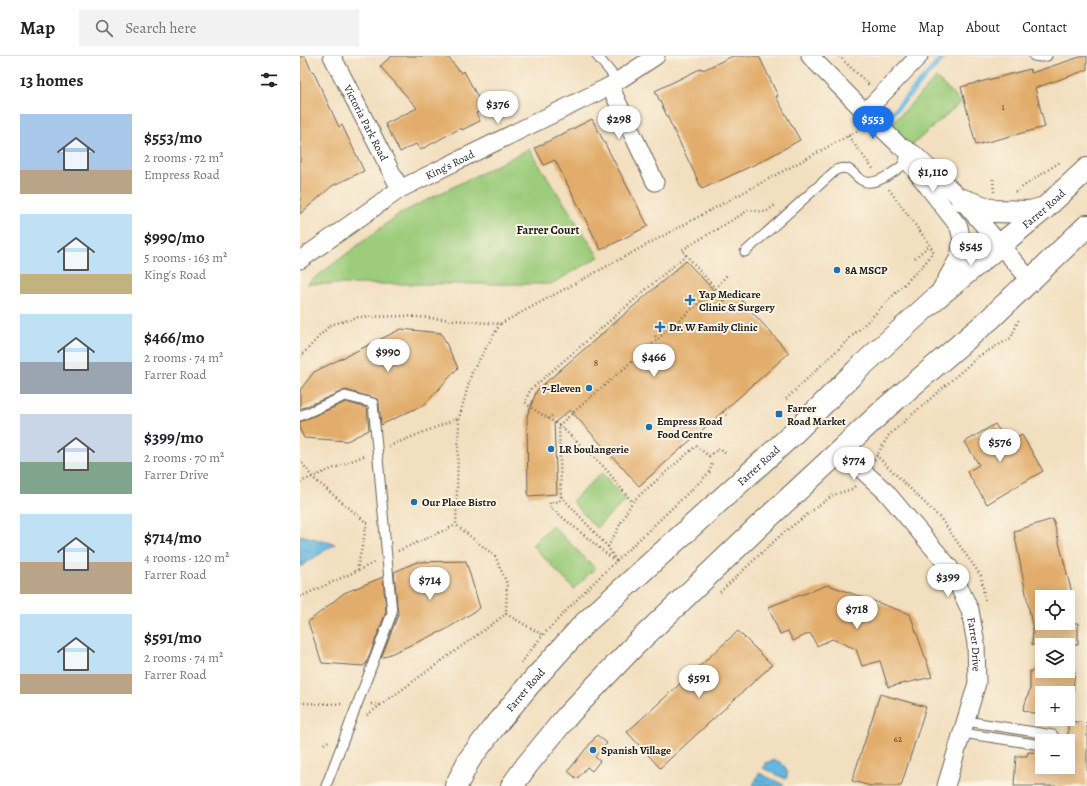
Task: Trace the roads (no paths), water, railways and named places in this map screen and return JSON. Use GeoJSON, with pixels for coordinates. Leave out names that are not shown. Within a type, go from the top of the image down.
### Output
{"type":"FeatureCollection","features":[{"type":"Feature","properties":{"kind":"highway","name":"Farrer Road"},"geometry":{"type":"LineString","coordinates":[[456,786],[469,760],[494,727],[528,686],[583,625],[792,434],[857,370],[936,298],[1045,208],[1087,169]]}},
{"type":"Feature","properties":{"kind":"highway"},"geometry":{"type":"LineString","coordinates":[[962,200],[994,211],[1030,212],[1045,208]]}},
{"type":"Feature","properties":{"kind":"highway"},"geometry":{"type":"LineString","coordinates":[[512,786],[527,765],[568,715],[634,646],[840,450],[887,407],[990,319],[1087,226]]}},
{"type":"Feature","properties":{"kind":"street","name":"Victoria Park Road"},"geometry":{"type":"LineString","coordinates":[[332,56],[400,189]]}},
{"type":"Feature","properties":{"kind":"street","name":"King's Road"},"geometry":{"type":"LineString","coordinates":[[300,260],[400,189],[614,83],[656,56]]}},
{"type":"Feature","properties":{"kind":"street"},"geometry":{"type":"LineString","coordinates":[[810,56],[907,154],[962,200],[1030,280]]}},
{"type":"Feature","properties":{"kind":"street"},"geometry":{"type":"LineString","coordinates":[[870,117],[880,96],[919,56]]}},
{"type":"Feature","properties":{"kind":"street"},"geometry":{"type":"LineString","coordinates":[[614,83],[655,182]]}},
{"type":"Feature","properties":{"kind":"street"},"geometry":{"type":"LineString","coordinates":[[907,154],[959,227],[962,241],[959,257],[936,298]]}},
{"type":"Feature","properties":{"kind":"street","name":"Farrer Drive"},"geometry":{"type":"LineString","coordinates":[[840,450],[886,492],[950,568],[970,610],[976,644],[977,683],[946,786]]}},
{"type":"Feature","properties":{"kind":"lane"},"geometry":{"type":"LineString","coordinates":[[597,56],[614,83]]}},
{"type":"Feature","properties":{"kind":"lane"},"geometry":{"type":"LineString","coordinates":[[1034,56],[1047,56]]}},
{"type":"Feature","properties":{"kind":"lane"},"geometry":{"type":"LineString","coordinates":[[745,252],[836,170],[842,168],[849,169],[866,182],[874,182],[882,180],[907,154]]}},
{"type":"Feature","properties":{"kind":"lane"},"geometry":{"type":"LineString","coordinates":[[300,416],[345,396],[373,403],[392,613],[326,786]]}},
{"type":"Feature","properties":{"kind":"lane"},"geometry":{"type":"LineString","coordinates":[[964,727],[1035,736]]}},
{"type":"Feature","properties":{"kind":"lane"},"geometry":{"type":"LineString","coordinates":[[964,727],[1035,743]]}},
{"type":"Feature","properties":{"kind":"water"},"geometry":{"type":"Polygon","coordinates":[[[300,535],[335,544],[300,567],[300,535]]]}},
{"type":"Feature","properties":{"kind":"water"},"geometry":{"type":"Polygon","coordinates":[[[774,760],[785,767],[787,773],[786,779],[763,768],[765,763],[774,760]]]}},
{"type":"Feature","properties":{"kind":"water"},"geometry":{"type":"Polygon","coordinates":[[[759,773],[784,785],[784,786],[753,786],[759,773]]]}},
{"type":"Feature","properties":{"kind":"waterway"},"geometry":{"type":"LineString","coordinates":[[888,118],[944,56]]}},
{"type":"Feature","properties":{"kind":"place","name":"8A MSCP"},"geometry":{"type":"Point","coordinates":[837,270]}},
{"type":"Feature","properties":{"kind":"place","name":"Yap Medicare Clinic & Surgery"},"geometry":{"type":"Point","coordinates":[690,300]}},
{"type":"Feature","properties":{"kind":"place","name":"Dr. W Family Clinic"},"geometry":{"type":"Point","coordinates":[660,327]}},
{"type":"Feature","properties":{"kind":"place","name":"7-Eleven"},"geometry":{"type":"Point","coordinates":[589,388]}},
{"type":"Feature","properties":{"kind":"place","name":"Farrer Road Market"},"geometry":{"type":"Point","coordinates":[779,414]}},
{"type":"Feature","properties":{"kind":"place","name":"Empress Road Food Centre"},"geometry":{"type":"Point","coordinates":[649,427]}},
{"type":"Feature","properties":{"kind":"place","name":"LR boulangerie"},"geometry":{"type":"Point","coordinates":[551,449]}},
{"type":"Feature","properties":{"kind":"place","name":"Our Place Bistro"},"geometry":{"type":"Point","coordinates":[414,502]}},
{"type":"Feature","properties":{"kind":"place","name":"Spanish Village"},"geometry":{"type":"Point","coordinates":[593,750]}},
{"type":"Feature","properties":{"kind":"district","name":"Farrer Court"},"geometry":{"type":"Point","coordinates":[548,230]}}]}
